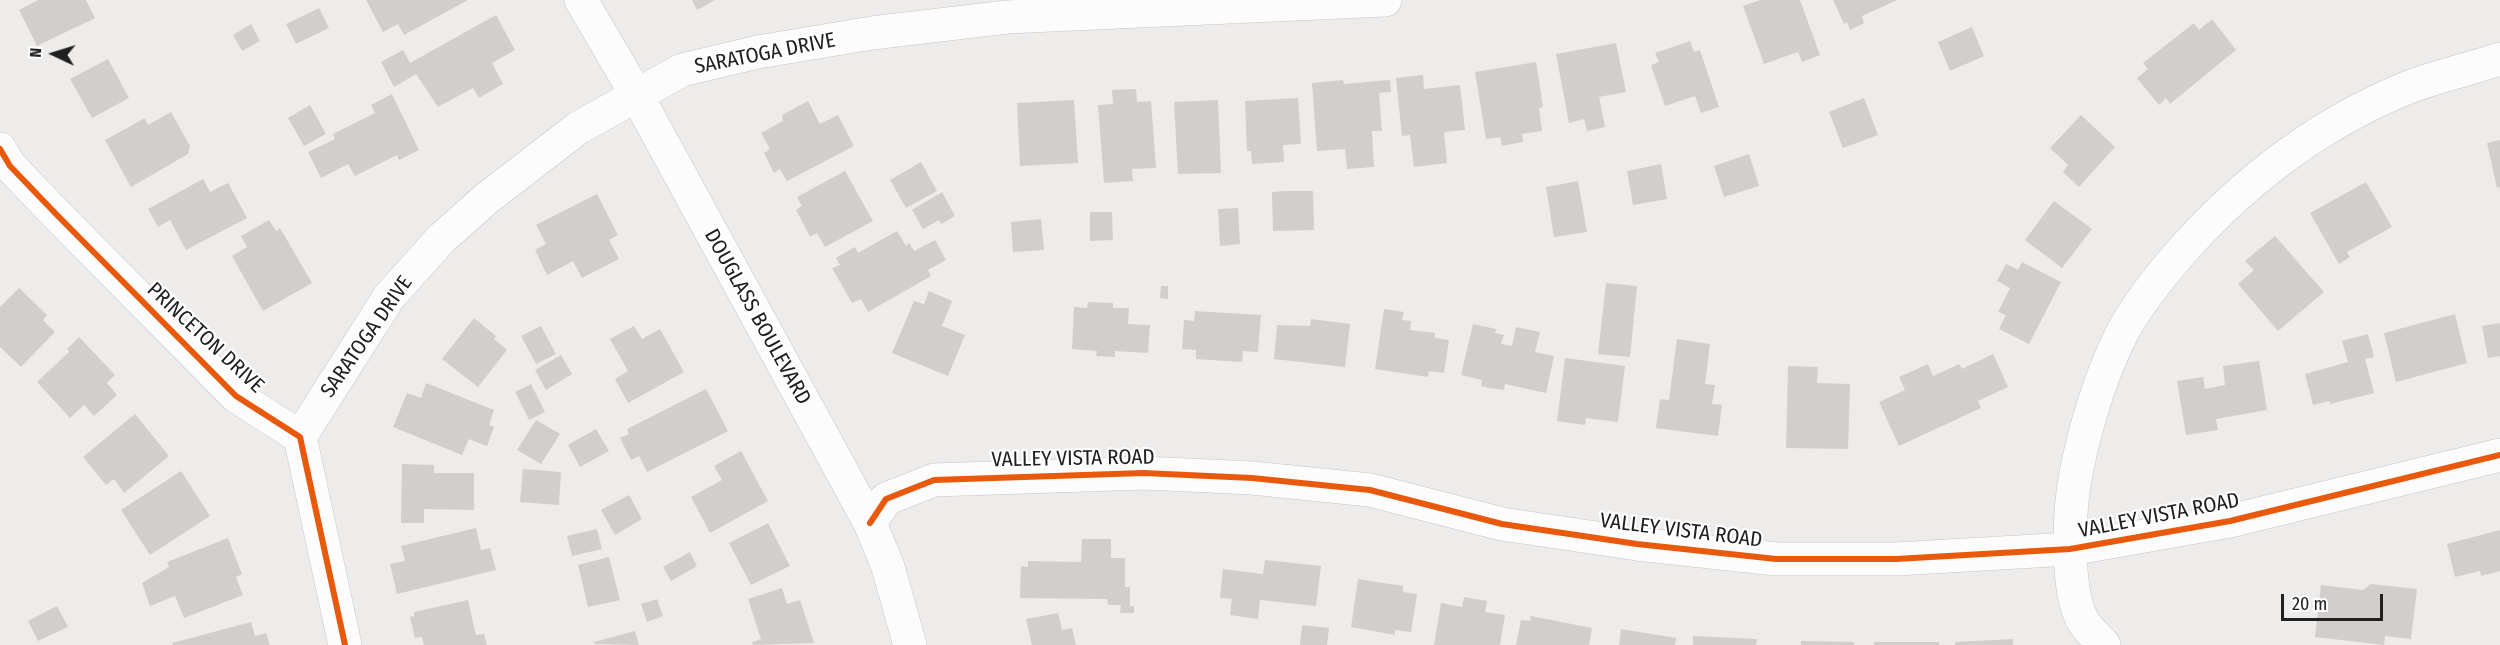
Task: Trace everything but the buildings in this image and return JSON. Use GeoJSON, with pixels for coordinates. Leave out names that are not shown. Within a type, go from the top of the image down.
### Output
{"type":"FeatureCollection","features":[{"type":"Feature","properties":{"kind":"street","name":"DOUGLASS BOULEVARD"},"geometry":{"type":"LineString","coordinates":[[581,0],[636,94],[870,523],[888,567],[910,645]]}},
{"type":"Feature","properties":{"kind":"street","name":"SARATOGA DRIVE"},"geometry":{"type":"LineString","coordinates":[[300,437],[389,297],[441,239],[486,199],[578,128],[682,70],[758,52],[872,33],[1007,17],[1385,0]]}},
{"type":"Feature","properties":{"kind":"street"},"geometry":{"type":"LineString","coordinates":[[2104,645],[2083,622],[2075,599],[2070,549],[2071,497],[2085,430],[2101,382],[2123,331],[2162,274],[2218,210],[2276,161],[2361,109],[2410,87],[2500,59]]}},
{"type":"Feature","properties":{"kind":"street","name":"PRINCETON DRIVE"},"geometry":{"type":"LineString","coordinates":[[0,149],[10,166],[236,396],[300,437]]}},
{"type":"Feature","properties":{"kind":"street"},"geometry":{"type":"LineString","coordinates":[[300,437],[345,645]]}},
{"type":"Feature","properties":{"kind":"street","name":"VALLEY VISTA ROAD"},"geometry":{"type":"LineString","coordinates":[[870,523],[886,499],[934,480],[1144,473],[1252,478],[1370,490],[1502,524],[1637,544],[1776,559],[1896,559],[2070,549],[2230,521],[2500,455]]}},
{"type":"Feature","properties":{"kind":"cycle path"},"geometry":{"type":"LineString","coordinates":[[0,149],[10,166],[236,396],[300,437],[345,645]]}},
{"type":"Feature","properties":{"kind":"cycle path"},"geometry":{"type":"LineString","coordinates":[[870,523],[886,499],[934,480],[1144,473],[1252,478],[1370,490],[1502,524],[1637,544],[1776,559],[1896,559],[2070,549],[2230,521],[2500,455]]}}]}
